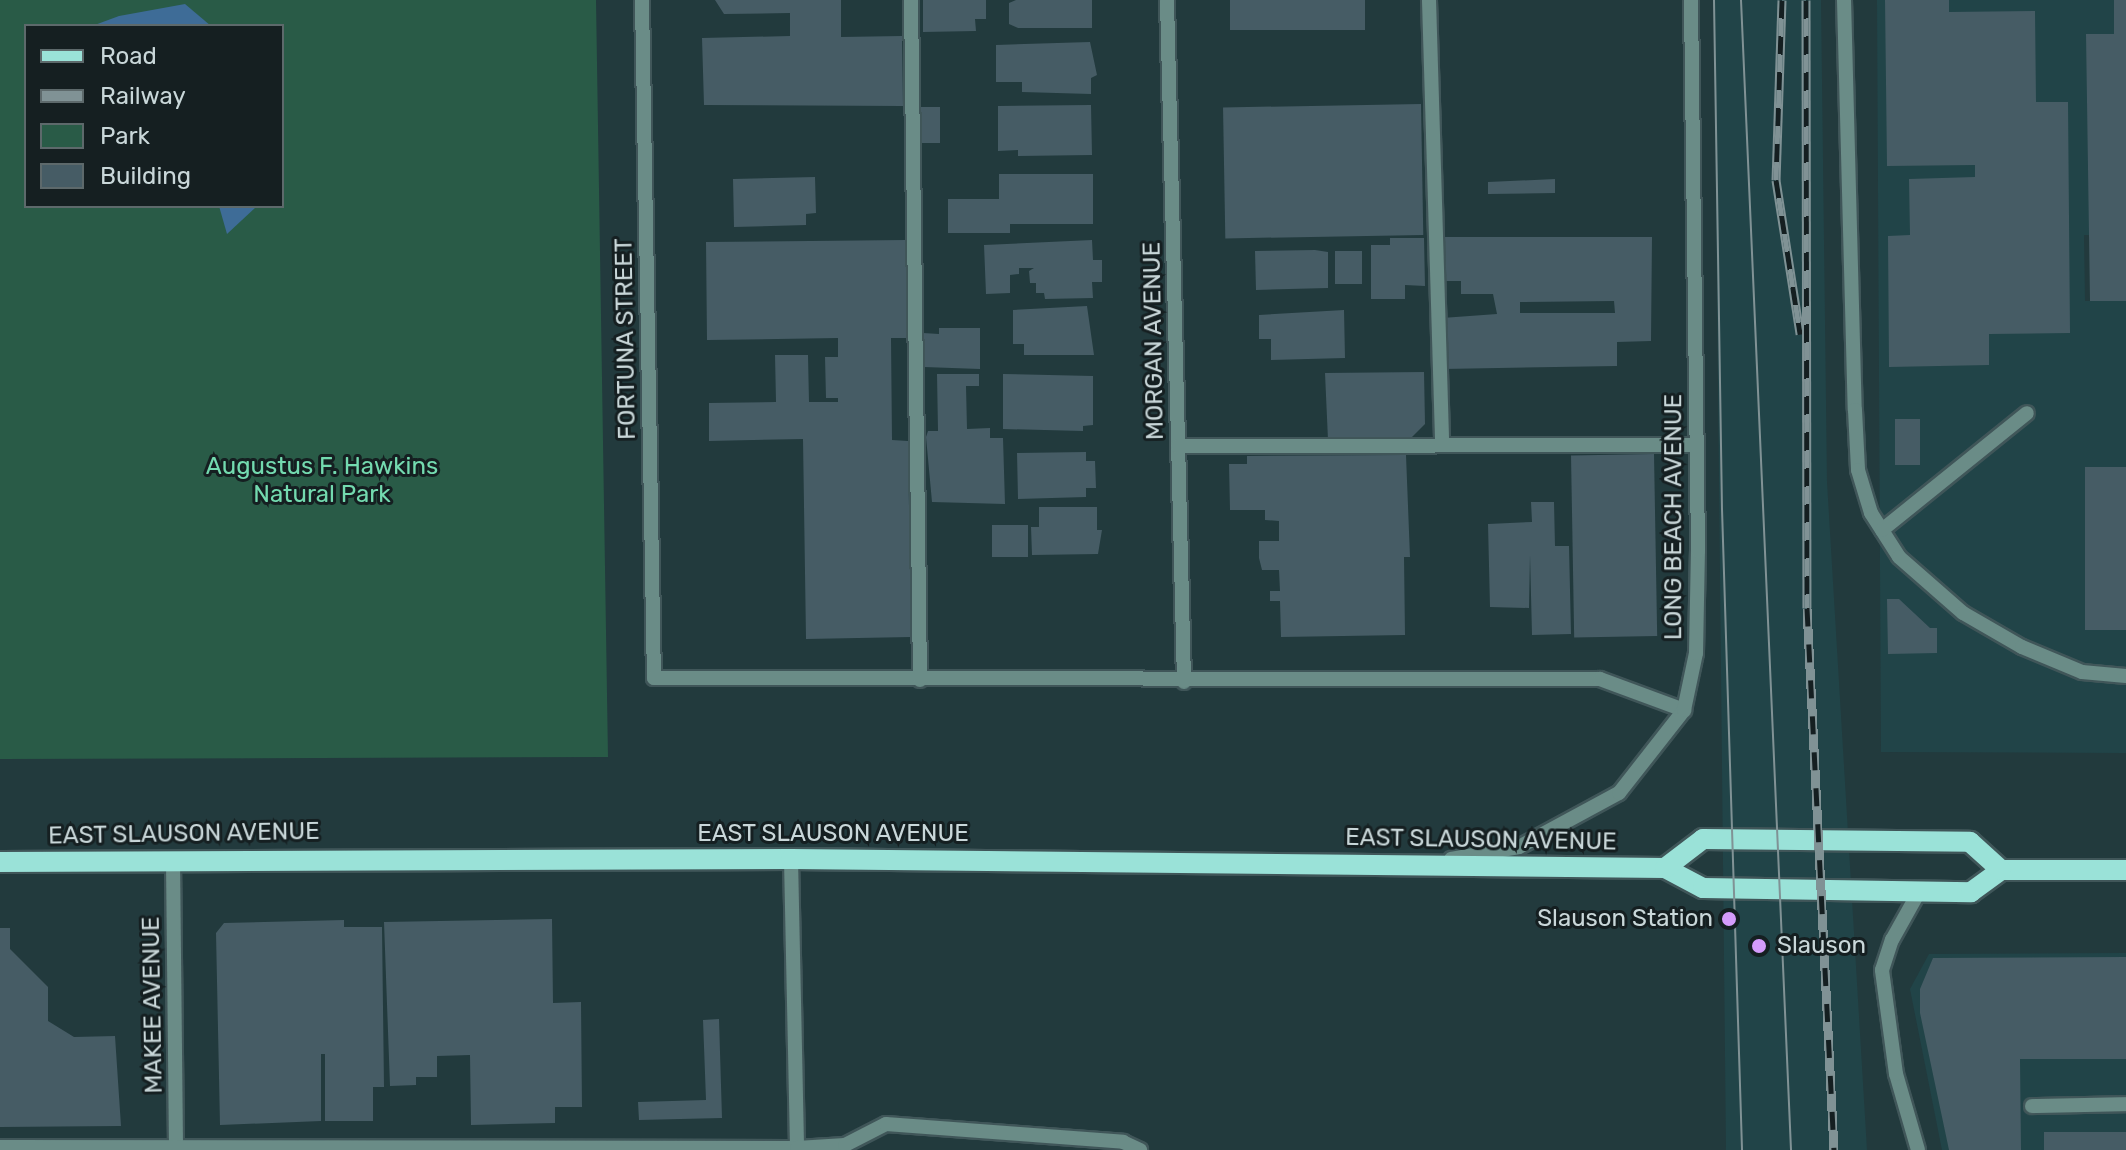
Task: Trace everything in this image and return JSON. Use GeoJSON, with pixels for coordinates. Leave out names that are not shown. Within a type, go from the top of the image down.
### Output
{"type":"FeatureCollection","features":[{"type":"Feature","properties":{"kind":"main road"},"geometry":{"type":"LineString","coordinates":[[1665,868],[1703,839],[1970,842],[2001,870],[2126,870]]}},
{"type":"Feature","properties":{"kind":"main road","name":"EAST SLAUSON AVENUE"},"geometry":{"type":"LineString","coordinates":[[0,862],[791,859],[1665,868],[1703,888],[1971,892],[2001,870]]}},
{"type":"Feature","properties":{"kind":"street","name":"FORTUNA STREET"},"geometry":{"type":"LineString","coordinates":[[642,0],[654,678],[920,680]]}},
{"type":"Feature","properties":{"kind":"street"},"geometry":{"type":"LineString","coordinates":[[911,0],[920,680],[1600,679],[1684,710]]}},
{"type":"Feature","properties":{"kind":"street","name":"MORGAN AVENUE"},"geometry":{"type":"LineString","coordinates":[[1167,0],[1184,682]]}},
{"type":"Feature","properties":{"kind":"street"},"geometry":{"type":"LineString","coordinates":[[1429,0],[1442,445]]}},
{"type":"Feature","properties":{"kind":"street","name":"LONG BEACH AVENUE"},"geometry":{"type":"LineString","coordinates":[[1417,865],[1519,847],[1562,827],[1619,793],[1684,710],[1696,653],[1697,445],[1691,0]]}},
{"type":"Feature","properties":{"kind":"street"},"geometry":{"type":"LineString","coordinates":[[1844,0],[1858,470],[1871,513],[1899,557],[1963,613],[2022,647],[2082,672],[2126,676]]}},
{"type":"Feature","properties":{"kind":"street"},"geometry":{"type":"LineString","coordinates":[[1882,530],[2027,413]]}},
{"type":"Feature","properties":{"kind":"street"},"geometry":{"type":"LineString","coordinates":[[1178,446],[1697,445]]}},
{"type":"Feature","properties":{"kind":"street"},"geometry":{"type":"LineString","coordinates":[[791,859],[797,1149]]}},
{"type":"Feature","properties":{"kind":"street","name":"MAKEE AVENUE"},"geometry":{"type":"LineString","coordinates":[[173,860],[176,1149]]}},
{"type":"Feature","properties":{"kind":"street"},"geometry":{"type":"LineString","coordinates":[[1918,1150],[1896,1074],[1882,970],[1892,940],[1920,890]]}},
{"type":"Feature","properties":{"kind":"street"},"geometry":{"type":"LineString","coordinates":[[2032,1106],[2126,1104]]}},
{"type":"Feature","properties":{"kind":"street"},"geometry":{"type":"LineString","coordinates":[[0,1147],[797,1149],[851,1147],[886,1124],[1123,1142],[1140,1150]]}},
{"type":"Feature","properties":{"kind":"shaded area"},"geometry":{"type":"Polygon","coordinates":[[[1714,0],[1821,0],[1827,482],[1867,1150],[1726,1150],[1714,0]]]}},
{"type":"Feature","properties":{"kind":"shaded area"},"geometry":{"type":"Polygon","coordinates":[[[1877,0],[2126,0],[2090,235],[2084,235],[2085,301],[2126,301],[2126,753],[1881,752],[1877,0]]]}},
{"type":"Feature","properties":{"kind":"shaded area"},"geometry":{"type":"Polygon","coordinates":[[[2126,953],[2126,1150],[1942,1150],[1910,989],[1929,954],[2126,953]]]}},
{"type":"Feature","properties":{"kind":"green space","name":"Augustus F. Hawkins Natural Park"},"geometry":{"type":"Polygon","coordinates":[[[0,0],[596,0],[608,757],[0,759],[0,0]]]}},
{"type":"Feature","properties":{"kind":"water"},"geometry":{"type":"Polygon","coordinates":[[[185,4],[209,24],[97,24],[119,16],[185,4]]]}},
{"type":"Feature","properties":{"kind":"water"},"geometry":{"type":"Polygon","coordinates":[[[220,208],[255,208],[227,234],[220,208]]]}},
{"type":"Feature","properties":{"kind":"building"},"geometry":{"type":"Polygon","coordinates":[[[715,0],[841,0],[841,37],[902,36],[903,106],[704,105],[702,38],[790,36],[790,13],[724,14],[715,0]]]}},
{"type":"Feature","properties":{"kind":"building"},"geometry":{"type":"Polygon","coordinates":[[[923,0],[986,0],[986,19],[975,19],[976,31],[923,32],[923,0]]]}},
{"type":"Feature","properties":{"kind":"building"},"geometry":{"type":"Polygon","coordinates":[[[1016,0],[1092,0],[1092,28],[1018,28],[1009,24],[1009,3],[1016,0]]]}},
{"type":"Feature","properties":{"kind":"building"},"geometry":{"type":"Polygon","coordinates":[[[1230,0],[1365,0],[1365,30],[1230,30],[1230,0]]]}},
{"type":"Feature","properties":{"kind":"building"},"geometry":{"type":"Polygon","coordinates":[[[1885,0],[1949,0],[1949,12],[2035,11],[2036,102],[2068,102],[2070,333],[1989,334],[1989,365],[1889,367],[1888,236],[1910,235],[1909,179],[1975,177],[1975,165],[1887,166],[1885,0]]]}},
{"type":"Feature","properties":{"kind":"building"},"geometry":{"type":"Polygon","coordinates":[[[2114,0],[2126,0],[2126,301],[2090,301],[2086,34],[2114,34],[2114,0]]]}},
{"type":"Feature","properties":{"kind":"building"},"geometry":{"type":"Polygon","coordinates":[[[1090,42],[1097,75],[1091,78],[1091,94],[1022,92],[1022,82],[996,82],[996,45],[1090,42]]]}},
{"type":"Feature","properties":{"kind":"building"},"geometry":{"type":"Polygon","coordinates":[[[1421,104],[1423,235],[1225,238],[1223,107],[1421,104]]]}},
{"type":"Feature","properties":{"kind":"building"},"geometry":{"type":"Polygon","coordinates":[[[1091,105],[1092,155],[1018,156],[1018,150],[998,151],[998,106],[1091,105]]]}},
{"type":"Feature","properties":{"kind":"building"},"geometry":{"type":"Polygon","coordinates":[[[919,107],[940,107],[940,143],[919,143],[919,107]]]}},
{"type":"Feature","properties":{"kind":"building"},"geometry":{"type":"Polygon","coordinates":[[[999,174],[1093,174],[1093,224],[1010,224],[1010,233],[948,233],[948,199],[999,199],[999,174]]]}},
{"type":"Feature","properties":{"kind":"building"},"geometry":{"type":"Polygon","coordinates":[[[815,177],[816,213],[806,214],[806,225],[734,227],[733,179],[815,177]]]}},
{"type":"Feature","properties":{"kind":"building"},"geometry":{"type":"Polygon","coordinates":[[[1555,179],[1555,193],[1488,194],[1488,182],[1555,179]]]}},
{"type":"Feature","properties":{"kind":"building"},"geometry":{"type":"Polygon","coordinates":[[[1441,237],[1652,237],[1651,341],[1617,342],[1617,366],[1443,369],[1442,318],[1497,314],[1493,294],[1461,294],[1461,281],[1442,281],[1441,237]],[[1614,301],[1520,302],[1520,313],[1615,313],[1614,301]]]}},
{"type":"Feature","properties":{"kind":"building"},"geometry":{"type":"Polygon","coordinates":[[[1390,238],[1424,238],[1425,286],[1405,285],[1405,299],[1371,299],[1371,245],[1390,245],[1390,238]]]}},
{"type":"Feature","properties":{"kind":"building"},"geometry":{"type":"Polygon","coordinates":[[[906,240],[907,338],[891,338],[892,440],[908,441],[911,637],[806,639],[803,439],[709,441],[709,403],[776,402],[775,355],[808,355],[809,402],[838,402],[838,398],[826,398],[825,357],[838,357],[838,338],[707,340],[706,242],[906,240]]]}},
{"type":"Feature","properties":{"kind":"building"},"geometry":{"type":"Polygon","coordinates":[[[1092,240],[1093,260],[1102,260],[1102,282],[1092,282],[1093,298],[1045,299],[1044,293],[1036,293],[1036,283],[1030,283],[1029,271],[1034,268],[1019,268],[1019,274],[1010,275],[1010,293],[986,294],[984,245],[1092,240]]]}},
{"type":"Feature","properties":{"kind":"building"},"geometry":{"type":"Polygon","coordinates":[[[1255,251],[1328,252],[1328,288],[1256,290],[1255,251]]]}},
{"type":"Feature","properties":{"kind":"building"},"geometry":{"type":"Polygon","coordinates":[[[1335,251],[1362,251],[1362,284],[1335,284],[1335,251]]]}},
{"type":"Feature","properties":{"kind":"building"},"geometry":{"type":"Polygon","coordinates":[[[1087,306],[1094,355],[1024,355],[1024,344],[1013,344],[1013,310],[1087,306]]]}},
{"type":"Feature","properties":{"kind":"building"},"geometry":{"type":"Polygon","coordinates":[[[1344,310],[1345,358],[1271,360],[1271,339],[1259,339],[1259,315],[1344,310]]]}},
{"type":"Feature","properties":{"kind":"building"},"geometry":{"type":"Polygon","coordinates":[[[939,328],[980,328],[980,369],[924,367],[923,333],[939,334],[939,328]]]}},
{"type":"Feature","properties":{"kind":"building"},"geometry":{"type":"Polygon","coordinates":[[[1424,372],[1425,424],[1410,439],[1328,440],[1325,373],[1424,372]]]}},
{"type":"Feature","properties":{"kind":"building"},"geometry":{"type":"Polygon","coordinates":[[[937,374],[979,374],[979,386],[966,386],[967,429],[990,428],[990,438],[1003,438],[1005,504],[932,502],[926,437],[928,431],[938,431],[937,374]]]}},
{"type":"Feature","properties":{"kind":"building"},"geometry":{"type":"Polygon","coordinates":[[[1003,374],[1093,376],[1093,425],[1083,426],[1083,431],[1003,429],[1003,374]]]}},
{"type":"Feature","properties":{"kind":"building"},"geometry":{"type":"Polygon","coordinates":[[[1895,419],[1920,419],[1920,465],[1895,465],[1895,419]]]}},
{"type":"Feature","properties":{"kind":"building"},"geometry":{"type":"Polygon","coordinates":[[[1086,452],[1086,461],[1095,461],[1096,488],[1086,488],[1086,497],[1018,499],[1017,453],[1086,452]]]}},
{"type":"Feature","properties":{"kind":"building"},"geometry":{"type":"Polygon","coordinates":[[[1654,454],[1657,636],[1574,637],[1571,455],[1654,454]]]}},
{"type":"Feature","properties":{"kind":"building"},"geometry":{"type":"Polygon","coordinates":[[[1406,455],[1410,557],[1404,557],[1405,635],[1281,637],[1280,601],[1270,601],[1270,591],[1280,591],[1279,570],[1262,570],[1259,558],[1259,541],[1279,541],[1279,521],[1265,520],[1265,510],[1230,510],[1229,464],[1247,464],[1247,456],[1406,455]]]}},
{"type":"Feature","properties":{"kind":"building"},"geometry":{"type":"Polygon","coordinates":[[[2085,467],[2126,467],[2126,630],[2085,630],[2085,467]]]}},
{"type":"Feature","properties":{"kind":"building"},"geometry":{"type":"Polygon","coordinates":[[[1531,502],[1554,502],[1555,546],[1569,546],[1571,634],[1532,635],[1530,555],[1529,608],[1490,607],[1488,524],[1532,522],[1531,502]]]}},
{"type":"Feature","properties":{"kind":"building"},"geometry":{"type":"Polygon","coordinates":[[[1039,507],[1097,507],[1097,530],[1102,530],[1098,554],[1032,555],[1031,527],[1039,527],[1039,507]]]}},
{"type":"Feature","properties":{"kind":"building"},"geometry":{"type":"Polygon","coordinates":[[[992,525],[1028,525],[1028,557],[992,557],[992,525]]]}},
{"type":"Feature","properties":{"kind":"building"},"geometry":{"type":"Polygon","coordinates":[[[1887,599],[1899,599],[1930,628],[1937,628],[1937,653],[1888,654],[1887,599]]]}},
{"type":"Feature","properties":{"kind":"building"},"geometry":{"type":"Polygon","coordinates":[[[552,919],[553,1003],[581,1002],[582,1107],[555,1107],[555,1123],[471,1125],[470,1055],[437,1056],[437,1077],[416,1077],[416,1085],[390,1086],[384,922],[552,919]]]}},
{"type":"Feature","properties":{"kind":"building"},"geometry":{"type":"Polygon","coordinates":[[[344,920],[344,927],[382,927],[384,1087],[373,1087],[373,1121],[325,1121],[325,1054],[321,1054],[321,1121],[220,1125],[216,933],[224,923],[344,920]]]}},
{"type":"Feature","properties":{"kind":"building"},"geometry":{"type":"Polygon","coordinates":[[[0,928],[10,928],[10,949],[48,987],[48,1021],[74,1037],[115,1036],[121,1126],[0,1127],[0,928]]]}},
{"type":"Feature","properties":{"kind":"building"},"geometry":{"type":"Polygon","coordinates":[[[2126,957],[2126,1059],[2020,1059],[2021,1150],[1949,1150],[1920,1013],[1920,989],[1933,958],[2126,957]]]}},
{"type":"Feature","properties":{"kind":"building"},"geometry":{"type":"Polygon","coordinates":[[[719,1019],[722,1118],[639,1120],[638,1102],[706,1100],[703,1020],[719,1019]]]}},
{"type":"Feature","properties":{"kind":"building"},"geometry":{"type":"Polygon","coordinates":[[[2044,1132],[2126,1132],[2126,1150],[2044,1150],[2044,1132]]]}},
{"type":"Feature","properties":{"kind":"tram line"},"geometry":{"type":"LineString","coordinates":[[1714,0],[1722,509],[1742,1150]]}},
{"type":"Feature","properties":{"kind":"tram line"},"geometry":{"type":"LineString","coordinates":[[1741,0],[1791,1150]]}},
{"type":"Feature","properties":{"kind":"railway"},"geometry":{"type":"LineString","coordinates":[[1782,0],[1776,180],[1800,334]]}},
{"type":"Feature","properties":{"kind":"railway"},"geometry":{"type":"LineString","coordinates":[[1806,0],[1807,608],[1834,1150]]}},
{"type":"Feature","properties":{"kind":"place","name":"Slauson Station"},"geometry":{"type":"Point","coordinates":[1729,919]}},
{"type":"Feature","properties":{"kind":"place","name":"Slauson"},"geometry":{"type":"Point","coordinates":[1759,946]}}]}
